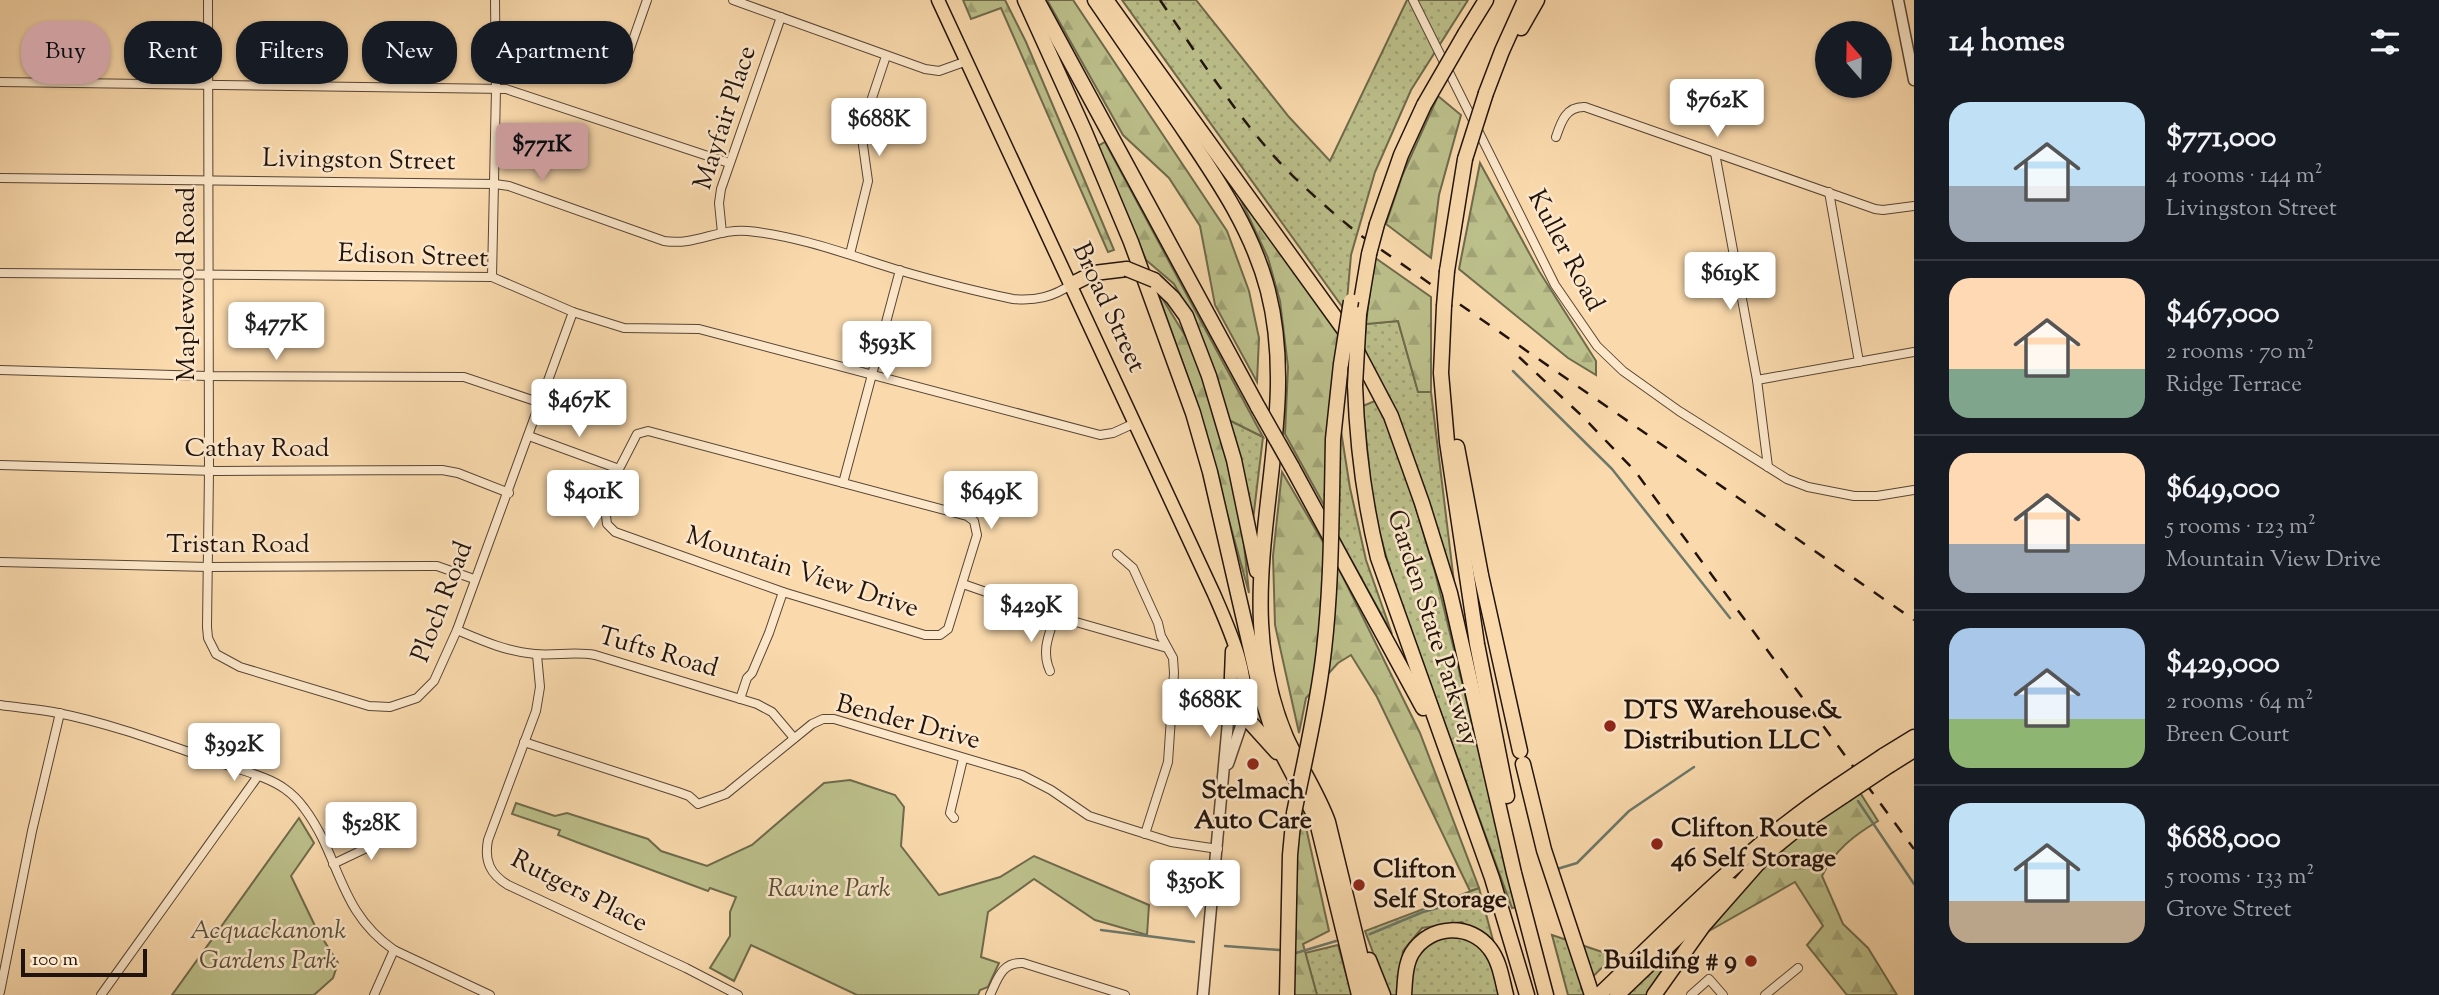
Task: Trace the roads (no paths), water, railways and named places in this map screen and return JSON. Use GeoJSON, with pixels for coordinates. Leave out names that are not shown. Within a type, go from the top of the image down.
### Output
{"type":"FeatureCollection","features":[{"type":"Feature","properties":{"kind":"highway"},"geometry":{"type":"LineString","coordinates":[[1025,0],[1125,229],[1189,401],[1210,472],[1262,698],[1276,742],[1316,818],[1359,995]]}},
{"type":"Feature","properties":{"kind":"highway"},"geometry":{"type":"LineString","coordinates":[[1037,0],[1445,749]]}},
{"type":"Feature","properties":{"kind":"highway"},"geometry":{"type":"LineString","coordinates":[[1095,0],[1233,204],[1253,244],[1267,289],[1276,333],[1279,378],[1261,593],[1264,653],[1272,693],[1287,739],[1319,797],[1328,822],[1370,995]]}},
{"type":"Feature","properties":{"kind":"highway"},"geometry":{"type":"LineString","coordinates":[[1106,0],[1350,338],[1391,416],[1419,491],[1450,593],[1514,873],[1546,995]]}},
{"type":"Feature","properties":{"kind":"highway","name":"Garden State Parkway"},"geometry":{"type":"LineString","coordinates":[[1486,0],[1424,105],[1396,166],[1355,307],[1355,385],[1359,460],[1374,539],[1388,591],[1492,878],[1527,995]]}},
{"type":"Feature","properties":{"kind":"highway","name":"Garden State Parkway"},"geometry":{"type":"LineString","coordinates":[[1525,0],[1493,74],[1465,159],[1447,271],[1441,373],[1449,456],[1482,668],[1521,863],[1554,995]]}},
{"type":"Feature","properties":{"kind":"highway"},"geometry":{"type":"LineString","coordinates":[[1493,74],[1537,0]]}},
{"type":"Feature","properties":{"kind":"highway"},"geometry":{"type":"LineString","coordinates":[[1072,284],[1094,273],[1127,269],[1153,280],[1173,298],[1186,316],[1209,376],[1234,460],[1261,593]]}},
{"type":"Feature","properties":{"kind":"highway"},"geometry":{"type":"LineString","coordinates":[[1287,995],[1290,855],[1294,813],[1324,649],[1334,439],[1341,364],[1355,307]]}},
{"type":"Feature","properties":{"kind":"highway"},"geometry":{"type":"LineString","coordinates":[[1441,373],[1481,575],[1522,757],[1549,864],[1592,995]]}},
{"type":"Feature","properties":{"kind":"highway"},"geometry":{"type":"LineString","coordinates":[[1230,700],[1291,769]]}},
{"type":"Feature","properties":{"kind":"highway"},"geometry":{"type":"LineString","coordinates":[[1599,995],[1742,859],[1779,828],[1887,761],[1914,737]]}},
{"type":"Feature","properties":{"kind":"highway"},"geometry":{"type":"LineString","coordinates":[[1887,761],[1914,750]]}},
{"type":"Feature","properties":{"kind":"highway"},"geometry":{"type":"LineString","coordinates":[[1617,995],[1769,851],[1841,790]]}},
{"type":"Feature","properties":{"kind":"highway"},"geometry":{"type":"LineString","coordinates":[[1654,995],[1703,926],[1769,851]]}},
{"type":"Feature","properties":{"kind":"highway"},"geometry":{"type":"LineString","coordinates":[[1351,915],[1383,995]]}},
{"type":"Feature","properties":{"kind":"highway"},"geometry":{"type":"LineString","coordinates":[[1404,995],[1408,963],[1418,945],[1435,934],[1456,930],[1471,934],[1489,947],[1497,960],[1506,995]]}},
{"type":"Feature","properties":{"kind":"main road","name":"Broad Street"},"geometry":{"type":"LineString","coordinates":[[938,0],[1204,571],[1240,659],[1244,680],[1244,718]]}},
{"type":"Feature","properties":{"kind":"main road","name":"Broad Street"},"geometry":{"type":"LineString","coordinates":[[1230,700],[1231,637]]}},
{"type":"Feature","properties":{"kind":"street","name":"Maplewood Road"},"geometry":{"type":"LineString","coordinates":[[208,0],[208,21]]}},
{"type":"Feature","properties":{"kind":"street"},"geometry":{"type":"LineString","coordinates":[[492,277],[495,0]]}},
{"type":"Feature","properties":{"kind":"street"},"geometry":{"type":"LineString","coordinates":[[633,40],[647,0]]}},
{"type":"Feature","properties":{"kind":"street"},"geometry":{"type":"LineString","coordinates":[[733,0],[886,56],[939,71],[967,61]]}},
{"type":"Feature","properties":{"kind":"street","name":"Kuller Road"},"geometry":{"type":"LineString","coordinates":[[1413,0],[1555,285],[1584,331],[1597,346],[1623,371],[1679,411],[1787,479],[1832,493],[1877,496],[1914,490]]}},
{"type":"Feature","properties":{"kind":"street"},"geometry":{"type":"LineString","coordinates":[[1899,1],[1914,80]]}},
{"type":"Feature","properties":{"kind":"street","name":"Mayfair Place"},"geometry":{"type":"LineString","coordinates":[[723,233],[719,203],[729,163],[781,17]]}},
{"type":"Feature","properties":{"kind":"street"},"geometry":{"type":"LineString","coordinates":[[850,254],[868,181],[861,131],[886,56]]}},
{"type":"Feature","properties":{"kind":"street"},"geometry":{"type":"LineString","coordinates":[[0,82],[124,83]]}},
{"type":"Feature","properties":{"kind":"street","name":"Maplewood Road"},"geometry":{"type":"LineString","coordinates":[[208,84],[209,567]]}},
{"type":"Feature","properties":{"kind":"street"},"geometry":{"type":"LineString","coordinates":[[208,84],[506,89],[729,163]]}},
{"type":"Feature","properties":{"kind":"street"},"geometry":{"type":"LineString","coordinates":[[1556,137],[1564,118],[1572,109],[1580,107],[1875,209],[1914,206]]}},
{"type":"Feature","properties":{"kind":"street"},"geometry":{"type":"LineString","coordinates":[[1716,153],[1758,380],[1768,467]]}},
{"type":"Feature","properties":{"kind":"street","name":"Livingston Street"},"geometry":{"type":"LineString","coordinates":[[0,178],[495,184],[509,186],[664,241],[690,242],[746,230],[850,254],[900,270],[1013,299],[1032,300],[1050,296],[1072,284]]}},
{"type":"Feature","properties":{"kind":"street"},"geometry":{"type":"LineString","coordinates":[[1829,192],[1859,362]]}},
{"type":"Feature","properties":{"kind":"street"},"geometry":{"type":"LineString","coordinates":[[843,483],[900,270]]}},
{"type":"Feature","properties":{"kind":"street","name":"Edison Street"},"geometry":{"type":"LineString","coordinates":[[0,273],[492,277],[573,312],[624,328],[699,329],[1100,435],[1113,433],[1135,423]]}},
{"type":"Feature","properties":{"kind":"street","name":"Ploch Road"},"geometry":{"type":"LineString","coordinates":[[209,567],[207,627],[208,638],[216,654],[240,667],[369,706],[390,707],[417,698],[435,681],[457,630],[573,312]]}},
{"type":"Feature","properties":{"kind":"street"},"geometry":{"type":"LineString","coordinates":[[1758,380],[1914,352]]}},
{"type":"Feature","properties":{"kind":"street"},"geometry":{"type":"LineString","coordinates":[[0,370],[208,376],[464,377],[541,403]]}},
{"type":"Feature","properties":{"kind":"street","name":"Mountain View Drive"},"geometry":{"type":"LineString","coordinates":[[648,431],[843,483],[967,516],[974,522],[977,535],[948,629],[934,636],[925,635],[783,592],[610,529],[607,524],[606,516],[618,468],[638,434],[648,431]]}},
{"type":"Feature","properties":{"kind":"street"},"geometry":{"type":"LineString","coordinates":[[529,436],[618,468]]}},
{"type":"Feature","properties":{"kind":"street","name":"Cathay Road"},"geometry":{"type":"LineString","coordinates":[[0,465],[209,470],[442,470],[458,473],[509,493]]}},
{"type":"Feature","properties":{"kind":"street"},"geometry":{"type":"LineString","coordinates":[[1117,554],[1133,568],[1158,622],[1161,636],[1172,658],[1174,673],[1168,762],[1145,834]]}},
{"type":"Feature","properties":{"kind":"street","name":"Tristan Road"},"geometry":{"type":"LineString","coordinates":[[0,562],[209,567],[437,566],[474,579]]}},
{"type":"Feature","properties":{"kind":"street"},"geometry":{"type":"LineString","coordinates":[[963,584],[1055,616],[1167,648]]}},
{"type":"Feature","properties":{"kind":"street"},"geometry":{"type":"LineString","coordinates":[[740,699],[769,633],[783,592]]}},
{"type":"Feature","properties":{"kind":"street"},"geometry":{"type":"LineString","coordinates":[[1050,671],[1045,661],[1045,648],[1055,616]]}},
{"type":"Feature","properties":{"kind":"street","name":"Tufts Road"},"geometry":{"type":"LineString","coordinates":[[457,630],[509,650],[537,655],[581,652],[595,655],[740,699],[772,712],[794,738]]}},
{"type":"Feature","properties":{"kind":"street","name":"Rutgers Place"},"geometry":{"type":"LineString","coordinates":[[537,655],[539,699],[488,840],[486,859],[493,874],[508,885],[738,995]]}},
{"type":"Feature","properties":{"kind":"street"},"geometry":{"type":"LineString","coordinates":[[1203,995],[1230,700]]}},
{"type":"Feature","properties":{"kind":"street"},"geometry":{"type":"LineString","coordinates":[[0,705],[60,713],[185,751],[258,776],[285,789],[314,823],[359,916],[382,941],[394,950],[489,995]]}},
{"type":"Feature","properties":{"kind":"street"},"geometry":{"type":"LineString","coordinates":[[0,992],[32,831],[60,713]]}},
{"type":"Feature","properties":{"kind":"street"},"geometry":{"type":"LineString","coordinates":[[1224,780],[1244,718]]}},
{"type":"Feature","properties":{"kind":"street","name":"Bender Drive"},"geometry":{"type":"LineString","coordinates":[[524,742],[678,792],[689,796],[698,804],[726,794],[812,724],[823,719],[834,719],[1022,775],[1051,790],[1089,816],[1171,842],[1218,849]]}},
{"type":"Feature","properties":{"kind":"street"},"geometry":{"type":"LineString","coordinates":[[954,818],[950,813],[963,759]]}},
{"type":"Feature","properties":{"kind":"street"},"geometry":{"type":"LineString","coordinates":[[101,995],[258,776]]}},
{"type":"Feature","properties":{"kind":"street"},"geometry":{"type":"LineString","coordinates":[[332,864],[396,834]]}},
{"type":"Feature","properties":{"kind":"street"},"geometry":{"type":"LineString","coordinates":[[374,995],[394,950]]}},
{"type":"Feature","properties":{"kind":"street"},"geometry":{"type":"LineString","coordinates":[[990,995],[1003,969],[1016,962],[1125,995]]}},
{"type":"Feature","properties":{"kind":"street"},"geometry":{"type":"LineString","coordinates":[[1765,995],[1798,968]]}},
{"type":"Feature","properties":{"kind":"street"},"geometry":{"type":"LineString","coordinates":[[1691,995],[1709,979],[1723,995]]}},
{"type":"Feature","properties":{"kind":"waterway"},"geometry":{"type":"LineString","coordinates":[[1513,371],[1612,469],[1730,618]]}},
{"type":"Feature","properties":{"kind":"waterway"},"geometry":{"type":"LineString","coordinates":[[1557,869],[1577,863],[1629,811],[1694,767]]}},
{"type":"Feature","properties":{"kind":"waterway"},"geometry":{"type":"LineString","coordinates":[[1858,801],[1914,884]]}},
{"type":"Feature","properties":{"kind":"waterway"},"geometry":{"type":"LineString","coordinates":[[1370,934],[1423,912],[1478,897]]}},
{"type":"Feature","properties":{"kind":"waterway"},"geometry":{"type":"LineString","coordinates":[[1101,930],[1194,942]]}},
{"type":"Feature","properties":{"kind":"waterway"},"geometry":{"type":"LineString","coordinates":[[1296,953],[1336,941]]}},
{"type":"Feature","properties":{"kind":"waterway"},"geometry":{"type":"LineString","coordinates":[[1225,946],[1279,950]]}},
{"type":"Feature","properties":{"kind":"railway"},"geometry":{"type":"LineString","coordinates":[[1160,0],[1224,93],[1266,147],[1299,182],[1360,235],[1914,620]]}},
{"type":"Feature","properties":{"kind":"railway"},"geometry":{"type":"LineString","coordinates":[[1519,357],[1635,471],[1914,849]]}},
{"type":"Feature","properties":{"kind":"place","name":"DTS Warehouse & Distribution LLC"},"geometry":{"type":"Point","coordinates":[1610,726]}},
{"type":"Feature","properties":{"kind":"place","name":"Stelmach Auto Care"},"geometry":{"type":"Point","coordinates":[1253,764]}},
{"type":"Feature","properties":{"kind":"place","name":"Clifton Route 46 Self Storage"},"geometry":{"type":"Point","coordinates":[1657,844]}},
{"type":"Feature","properties":{"kind":"place","name":"Clifton Self Storage"},"geometry":{"type":"Point","coordinates":[1359,885]}},
{"type":"Feature","properties":{"kind":"place","name":"Building # 9"},"geometry":{"type":"Point","coordinates":[1751,961]}},
{"type":"Feature","properties":{"kind":"park label","name":"Ravine Park"},"geometry":{"type":"Point","coordinates":[829,889]}},
{"type":"Feature","properties":{"kind":"park label","name":"Acquackanonk Gardens Park"},"geometry":{"type":"Point","coordinates":[268,946]}}]}
